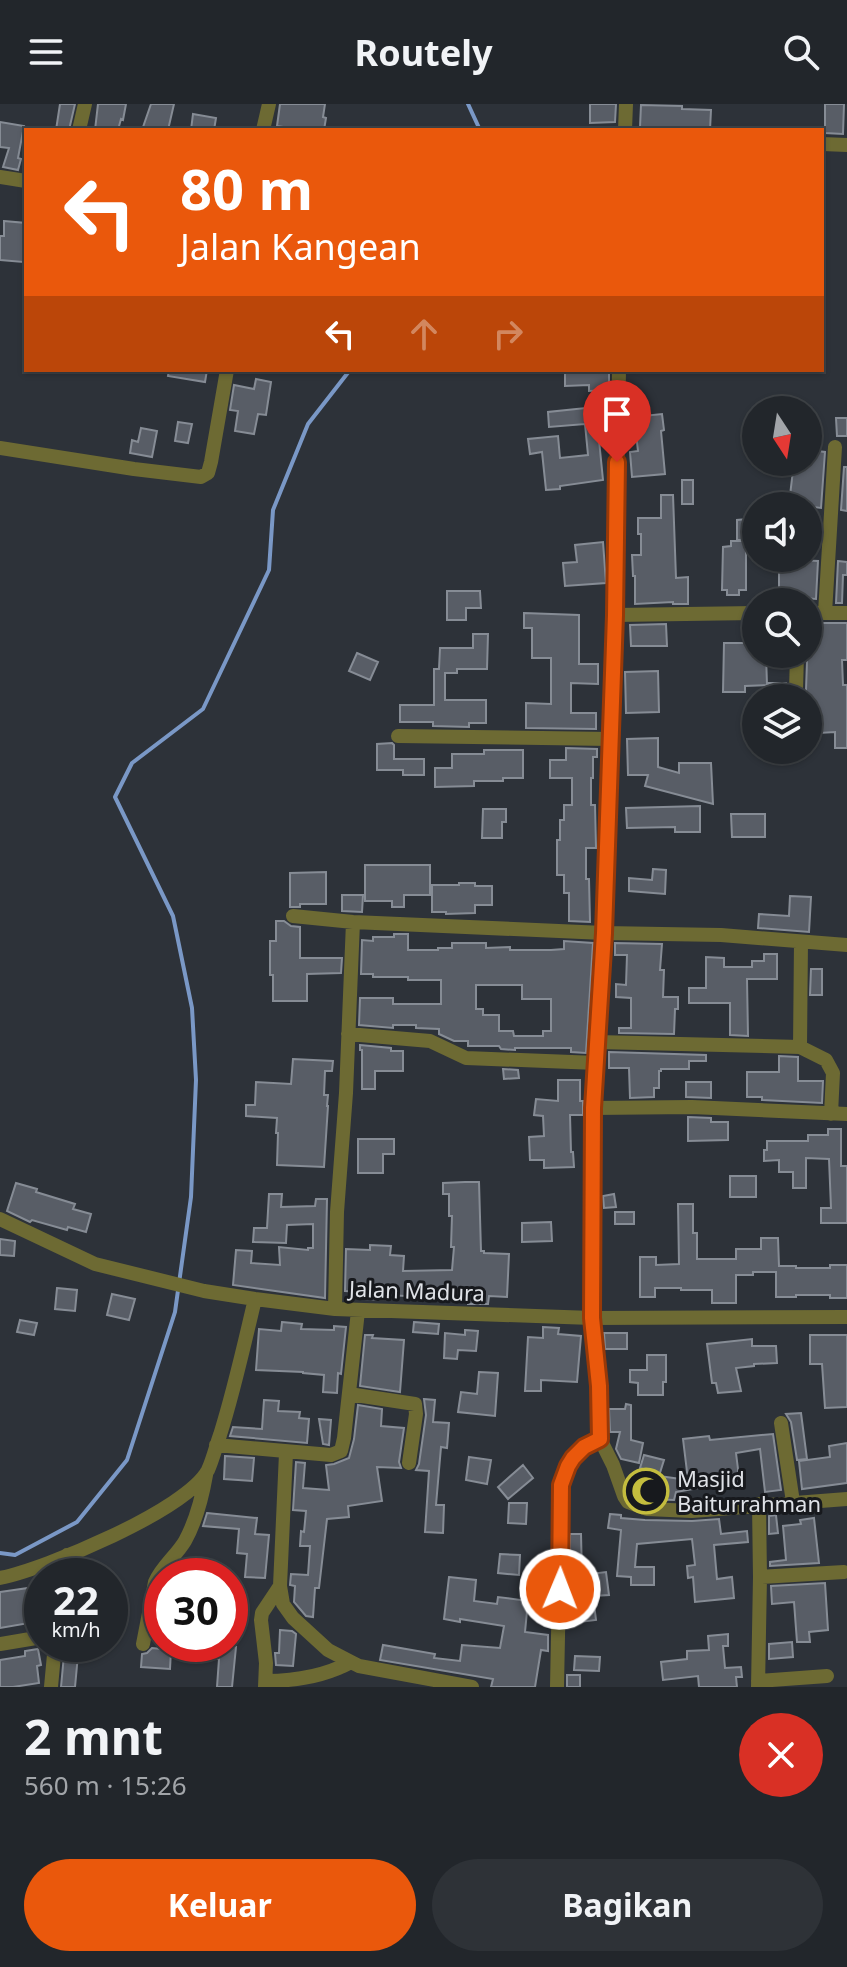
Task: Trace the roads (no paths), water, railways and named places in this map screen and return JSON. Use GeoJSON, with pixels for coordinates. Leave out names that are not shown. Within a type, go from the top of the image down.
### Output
{"type":"FeatureCollection","features":[{"type":"Feature","properties":{"kind":"street"},"geometry":{"type":"LineString","coordinates":[[79,128],[85,104]]}},
{"type":"Feature","properties":{"kind":"street"},"geometry":{"type":"LineString","coordinates":[[263,128],[269,104]]}},
{"type":"Feature","properties":{"kind":"street"},"geometry":{"type":"LineString","coordinates":[[625,128],[626,104]]}},
{"type":"Feature","properties":{"kind":"street"},"geometry":{"type":"LineString","coordinates":[[824,144],[847,145]]}},
{"type":"Feature","properties":{"kind":"street"},"geometry":{"type":"LineString","coordinates":[[0,177],[24,181]]}},
{"type":"Feature","properties":{"kind":"street"},"geometry":{"type":"LineString","coordinates":[[0,448],[201,477],[208,473],[211,462],[227,372]]}},
{"type":"Feature","properties":{"kind":"street"},"geometry":{"type":"LineString","coordinates":[[619,372],[615,615],[604,933],[593,1108],[592,1318],[599,1386],[600,1439],[628,1502],[647,1509],[692,1511],[847,1499]]}},
{"type":"Feature","properties":{"kind":"street"},"geometry":{"type":"LineString","coordinates":[[835,447],[825,613],[847,613]]}},
{"type":"Feature","properties":{"kind":"street"},"geometry":{"type":"LineString","coordinates":[[615,615],[742,613]]}},
{"type":"Feature","properties":{"kind":"street"},"geometry":{"type":"LineString","coordinates":[[398,736],[610,739]]}},
{"type":"Feature","properties":{"kind":"street"},"geometry":{"type":"LineString","coordinates":[[293,916],[353,922],[721,935],[847,945]]}},
{"type":"Feature","properties":{"kind":"street"},"geometry":{"type":"LineString","coordinates":[[335,1309],[337,1212],[346,1093],[353,922]]}},
{"type":"Feature","properties":{"kind":"street"},"geometry":{"type":"LineString","coordinates":[[800,1047],[801,942]]}},
{"type":"Feature","properties":{"kind":"street"},"geometry":{"type":"LineString","coordinates":[[348,1034],[430,1041],[466,1058],[597,1063]]}},
{"type":"Feature","properties":{"kind":"street"},"geometry":{"type":"LineString","coordinates":[[597,1042],[800,1047],[826,1060],[833,1073],[831,1114]]}},
{"type":"Feature","properties":{"kind":"street"},"geometry":{"type":"LineString","coordinates":[[593,1108],[692,1107],[847,1114]]}},
{"type":"Feature","properties":{"kind":"street","name":"Jalan Madura"},"geometry":{"type":"LineString","coordinates":[[0,1219],[95,1264],[204,1291],[335,1309],[592,1318],[847,1317]]}},
{"type":"Feature","properties":{"kind":"street"},"geometry":{"type":"LineString","coordinates":[[143,1644],[155,1582],[185,1541],[201,1502],[207,1471],[227,1414],[255,1299]]}},
{"type":"Feature","properties":{"kind":"street"},"geometry":{"type":"LineString","coordinates":[[216,1445],[286,1453],[331,1455],[341,1451],[358,1311]]}},
{"type":"Feature","properties":{"kind":"street"},"geometry":{"type":"LineString","coordinates":[[349,1394],[415,1404],[409,1463]]}},
{"type":"Feature","properties":{"kind":"street"},"geometry":{"type":"LineString","coordinates":[[781,1423],[793,1502]]}},
{"type":"Feature","properties":{"kind":"street"},"geometry":{"type":"LineString","coordinates":[[557,1687],[561,1485],[573,1458],[584,1447],[600,1439]]}},
{"type":"Feature","properties":{"kind":"street"},"geometry":{"type":"LineString","coordinates":[[286,1453],[280,1586],[283,1604],[293,1618],[328,1650],[355,1664],[472,1687]]}},
{"type":"Feature","properties":{"kind":"street"},"geometry":{"type":"LineString","coordinates":[[0,1578],[33,1570],[116,1535],[174,1502],[195,1487],[207,1471]]}},
{"type":"Feature","properties":{"kind":"street"},"geometry":{"type":"LineString","coordinates":[[759,1504],[758,1684],[827,1676]]}},
{"type":"Feature","properties":{"kind":"street"},"geometry":{"type":"LineString","coordinates":[[760,1577],[844,1572]]}},
{"type":"Feature","properties":{"kind":"street"},"geometry":{"type":"LineString","coordinates":[[280,1586],[262,1613],[265,1684],[310,1677],[355,1664]]}},
{"type":"Feature","properties":{"kind":"street"},"geometry":{"type":"LineString","coordinates":[[0,1644],[24,1640]]}},
{"type":"Feature","properties":{"kind":"street"},"geometry":{"type":"LineString","coordinates":[[51,1687],[53,1662]]}},
{"type":"Feature","properties":{"kind":"waterway"},"geometry":{"type":"LineString","coordinates":[[468,104],[479,128]]}},
{"type":"Feature","properties":{"kind":"waterway"},"geometry":{"type":"LineString","coordinates":[[0,1553],[15,1555],[77,1522],[127,1460],[175,1312],[191,1197],[196,1080],[192,1008],[173,916],[115,797],[132,763],[203,709],[269,570],[273,510],[308,424],[348,372]]}},
{"type":"Feature","properties":{"kind":"place","name":"Masjid Baiturrahman"},"geometry":{"type":"Point","coordinates":[646,1491]}}]}
